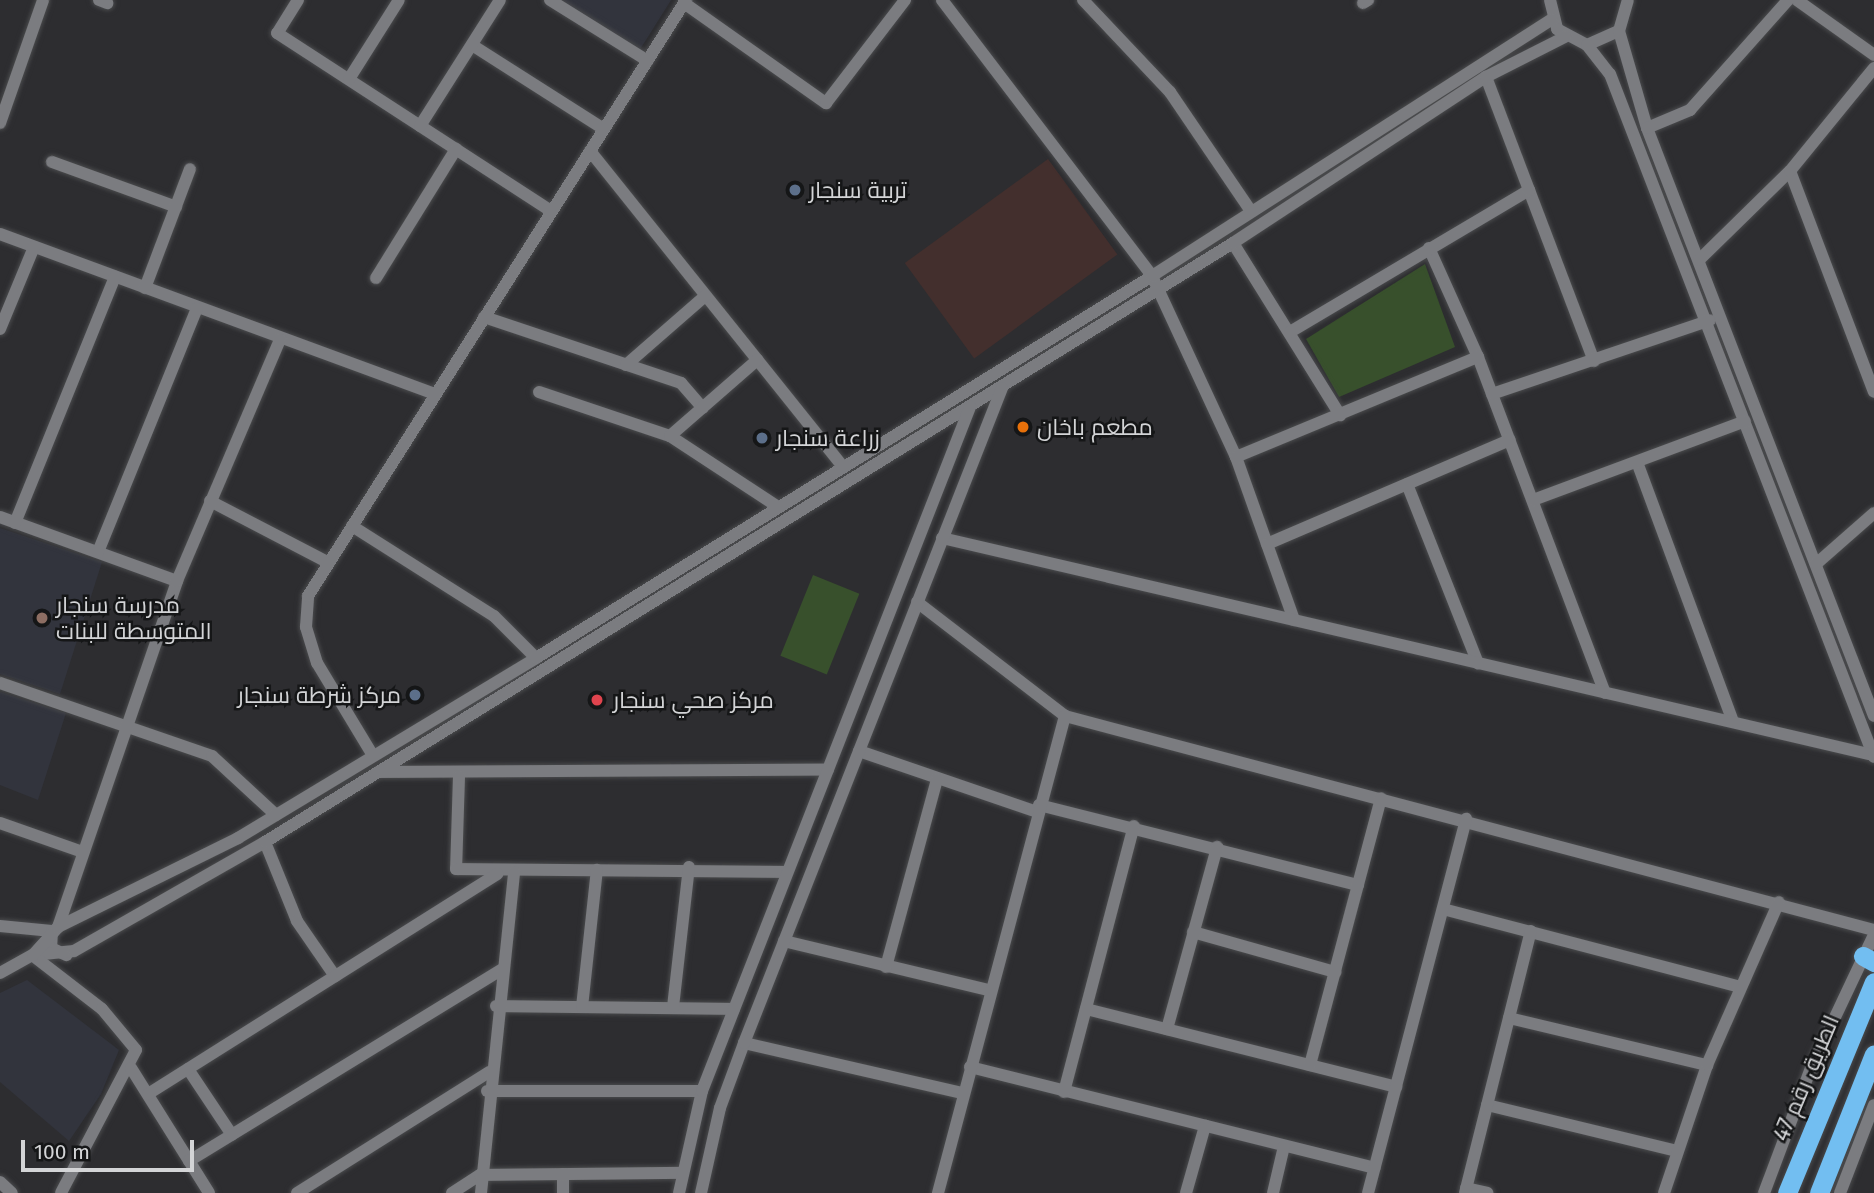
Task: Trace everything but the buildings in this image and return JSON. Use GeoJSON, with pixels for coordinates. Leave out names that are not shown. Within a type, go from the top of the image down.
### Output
{"type":"FeatureCollection","features":[{"type":"Feature","properties":{"kind":"highway","name":"الطريق رقم 47"},"geometry":{"type":"LineString","coordinates":[[1787,1193],[1874,982]]}},
{"type":"Feature","properties":{"kind":"highway"},"geometry":{"type":"LineString","coordinates":[[1819,1193],[1874,1054]]}},
{"type":"Feature","properties":{"kind":"street"},"geometry":{"type":"LineString","coordinates":[[0,123],[43,0]]}},
{"type":"Feature","properties":{"kind":"street"},"geometry":{"type":"LineString","coordinates":[[298,0],[276,33],[551,211]]}},
{"type":"Feature","properties":{"kind":"street"},"geometry":{"type":"LineString","coordinates":[[349,79],[399,0]]}},
{"type":"Feature","properties":{"kind":"street"},"geometry":{"type":"LineString","coordinates":[[420,126],[500,0]]}},
{"type":"Feature","properties":{"kind":"street"},"geometry":{"type":"LineString","coordinates":[[550,0],[648,61]]}},
{"type":"Feature","properties":{"kind":"street"},"geometry":{"type":"LineString","coordinates":[[372,754],[317,663],[306,627],[308,596],[685,2],[825,103],[905,0]]}},
{"type":"Feature","properties":{"kind":"street"},"geometry":{"type":"LineString","coordinates":[[942,0],[1152,276],[1236,457],[1294,620]]}},
{"type":"Feature","properties":{"kind":"street"},"geometry":{"type":"LineString","coordinates":[[1083,0],[1170,92],[1251,211]]}},
{"type":"Feature","properties":{"kind":"street"},"geometry":{"type":"LineString","coordinates":[[1550,0],[1552,19],[1565,37],[1587,45],[1610,74],[1874,756]]}},
{"type":"Feature","properties":{"kind":"street"},"geometry":{"type":"LineString","coordinates":[[1628,0],[1619,31],[1647,128],[1874,716]]}},
{"type":"Feature","properties":{"kind":"street"},"geometry":{"type":"LineString","coordinates":[[1647,128],[1690,110],[1788,0]]}},
{"type":"Feature","properties":{"kind":"street"},"geometry":{"type":"LineString","coordinates":[[1797,0],[1874,55]]}},
{"type":"Feature","properties":{"kind":"street"},"geometry":{"type":"LineString","coordinates":[[0,973],[33,956],[55,929],[276,815],[372,754],[536,658],[1152,276],[1552,19]]}},
{"type":"Feature","properties":{"kind":"street"},"geometry":{"type":"LineString","coordinates":[[1587,45],[1619,31]]}},
{"type":"Feature","properties":{"kind":"street"},"geometry":{"type":"LineString","coordinates":[[33,956],[66,955],[265,842],[1233,243],[1486,77],[1565,37]]}},
{"type":"Feature","properties":{"kind":"street"},"geometry":{"type":"LineString","coordinates":[[471,44],[604,129]]}},
{"type":"Feature","properties":{"kind":"street"},"geometry":{"type":"LineString","coordinates":[[1699,260],[1790,171],[1874,68]]}},
{"type":"Feature","properties":{"kind":"street"},"geometry":{"type":"LineString","coordinates":[[1486,77],[1594,361]]}},
{"type":"Feature","properties":{"kind":"street"},"geometry":{"type":"LineString","coordinates":[[376,278],[456,149]]}},
{"type":"Feature","properties":{"kind":"street"},"geometry":{"type":"LineString","coordinates":[[590,151],[843,467]]}},
{"type":"Feature","properties":{"kind":"street"},"geometry":{"type":"LineString","coordinates":[[52,162],[176,206]]}},
{"type":"Feature","properties":{"kind":"street"},"geometry":{"type":"LineString","coordinates":[[145,288],[190,169]]}},
{"type":"Feature","properties":{"kind":"street"},"geometry":{"type":"LineString","coordinates":[[1790,171],[1874,391]]}},
{"type":"Feature","properties":{"kind":"street"},"geometry":{"type":"LineString","coordinates":[[1290,332],[1529,190]]}},
{"type":"Feature","properties":{"kind":"street"},"geometry":{"type":"LineString","coordinates":[[0,234],[435,394]]}},
{"type":"Feature","properties":{"kind":"street"},"geometry":{"type":"LineString","coordinates":[[1233,243],[1340,415]]}},
{"type":"Feature","properties":{"kind":"street"},"geometry":{"type":"LineString","coordinates":[[0,328],[34,247]]}},
{"type":"Feature","properties":{"kind":"street"},"geometry":{"type":"LineString","coordinates":[[1429,248],[1478,357],[1605,692]]}},
{"type":"Feature","properties":{"kind":"street"},"geometry":{"type":"LineString","coordinates":[[15,523],[115,277]]}},
{"type":"Feature","properties":{"kind":"street"},"geometry":{"type":"LineString","coordinates":[[626,365],[705,296]]}},
{"type":"Feature","properties":{"kind":"street"},"geometry":{"type":"LineString","coordinates":[[97,552],[197,308]]}},
{"type":"Feature","properties":{"kind":"street"},"geometry":{"type":"LineString","coordinates":[[484,317],[681,383],[703,408]]}},
{"type":"Feature","properties":{"kind":"street"},"geometry":{"type":"LineString","coordinates":[[1492,394],[1721,317]]}},
{"type":"Feature","properties":{"kind":"street"},"geometry":{"type":"LineString","coordinates":[[66,955],[51,948],[55,929],[126,724],[177,581],[280,339]]}},
{"type":"Feature","properties":{"kind":"street"},"geometry":{"type":"LineString","coordinates":[[1236,457],[1478,357]]}},
{"type":"Feature","properties":{"kind":"street"},"geometry":{"type":"LineString","coordinates":[[670,436],[757,360]]}},
{"type":"Feature","properties":{"kind":"street"},"geometry":{"type":"LineString","coordinates":[[701,1193],[720,1108],[744,1043],[1002,387]]}},
{"type":"Feature","properties":{"kind":"street"},"geometry":{"type":"LineString","coordinates":[[679,1193],[702,1091],[951,459],[970,407],[966,391]]}},
{"type":"Feature","properties":{"kind":"street"},"geometry":{"type":"LineString","coordinates":[[539,392],[670,436],[778,507]]}},
{"type":"Feature","properties":{"kind":"street"},"geometry":{"type":"LineString","coordinates":[[1533,500],[1745,421]]}},
{"type":"Feature","properties":{"kind":"street"},"geometry":{"type":"LineString","coordinates":[[1267,544],[1510,440]]}},
{"type":"Feature","properties":{"kind":"street"},"geometry":{"type":"LineString","coordinates":[[951,459],[970,467]]}},
{"type":"Feature","properties":{"kind":"street"},"geometry":{"type":"LineString","coordinates":[[1637,462],[1733,722]]}},
{"type":"Feature","properties":{"kind":"street"},"geometry":{"type":"LineString","coordinates":[[1407,484],[1478,663]]}},
{"type":"Feature","properties":{"kind":"street"},"geometry":{"type":"LineString","coordinates":[[210,501],[329,563]]}},
{"type":"Feature","properties":{"kind":"street"},"geometry":{"type":"LineString","coordinates":[[1816,564],[1874,513]]}},
{"type":"Feature","properties":{"kind":"street"},"geometry":{"type":"LineString","coordinates":[[0,517],[177,581]]}},
{"type":"Feature","properties":{"kind":"street"},"geometry":{"type":"LineString","coordinates":[[352,526],[494,616],[536,658]]}},
{"type":"Feature","properties":{"kind":"street"},"geometry":{"type":"LineString","coordinates":[[942,538],[1874,756]]}},
{"type":"Feature","properties":{"kind":"street"},"geometry":{"type":"LineString","coordinates":[[917,602],[1065,716],[1779,902],[1874,932],[1869,959],[1763,1193]]}},
{"type":"Feature","properties":{"kind":"street"},"geometry":{"type":"LineString","coordinates":[[0,683],[126,724],[212,756],[276,815]]}},
{"type":"Feature","properties":{"kind":"street"},"geometry":{"type":"LineString","coordinates":[[938,1193],[988,990],[1065,716]]}},
{"type":"Feature","properties":{"kind":"street"},"geometry":{"type":"LineString","coordinates":[[859,751],[937,779],[1038,808],[1134,826],[1358,885]]}},
{"type":"Feature","properties":{"kind":"street"},"geometry":{"type":"LineString","coordinates":[[377,772],[458,776],[828,770]]}},
{"type":"Feature","properties":{"kind":"street"},"geometry":{"type":"LineString","coordinates":[[458,776],[456,869],[497,874],[689,867],[787,872]]}},
{"type":"Feature","properties":{"kind":"street"},"geometry":{"type":"LineString","coordinates":[[886,967],[937,779]]}},
{"type":"Feature","properties":{"kind":"street"},"geometry":{"type":"LineString","coordinates":[[1310,1065],[1381,798]]}},
{"type":"Feature","properties":{"kind":"street"},"geometry":{"type":"LineString","coordinates":[[1368,1193],[1466,819]]}},
{"type":"Feature","properties":{"kind":"street"},"geometry":{"type":"LineString","coordinates":[[0,823],[83,852]]}},
{"type":"Feature","properties":{"kind":"street"},"geometry":{"type":"LineString","coordinates":[[1064,1092],[1134,826]]}},
{"type":"Feature","properties":{"kind":"street"},"geometry":{"type":"LineString","coordinates":[[265,842],[297,920],[335,976]]}},
{"type":"Feature","properties":{"kind":"street"},"geometry":{"type":"LineString","coordinates":[[1167,1029],[1217,847]]}},
{"type":"Feature","properties":{"kind":"street"},"geometry":{"type":"LineString","coordinates":[[673,1007],[689,867]]}},
{"type":"Feature","properties":{"kind":"street"},"geometry":{"type":"LineString","coordinates":[[582,1007],[597,870]]}},
{"type":"Feature","properties":{"kind":"street"},"geometry":{"type":"LineString","coordinates":[[481,1193],[487,1091],[514,872]]}},
{"type":"Feature","properties":{"kind":"street"},"geometry":{"type":"LineString","coordinates":[[148,1094],[497,874]]}},
{"type":"Feature","properties":{"kind":"street"},"geometry":{"type":"LineString","coordinates":[[1664,1193],[1707,1065],[1779,902]]}},
{"type":"Feature","properties":{"kind":"street"},"geometry":{"type":"LineString","coordinates":[[1443,909],[1740,987]]}},
{"type":"Feature","properties":{"kind":"street"},"geometry":{"type":"LineString","coordinates":[[0,926],[55,929]]}},
{"type":"Feature","properties":{"kind":"street"},"geometry":{"type":"LineString","coordinates":[[1487,1193],[1465,1190],[1531,931]]}},
{"type":"Feature","properties":{"kind":"street"},"geometry":{"type":"LineString","coordinates":[[1193,932],[1335,972]]}},
{"type":"Feature","properties":{"kind":"street"},"geometry":{"type":"LineString","coordinates":[[784,941],[988,990]]}},
{"type":"Feature","properties":{"kind":"street"},"geometry":{"type":"LineString","coordinates":[[33,956],[128,1034],[136,1050],[131,1068],[61,1193]]}},
{"type":"Feature","properties":{"kind":"street"},"geometry":{"type":"LineString","coordinates":[[189,1161],[501,970]]}},
{"type":"Feature","properties":{"kind":"street"},"geometry":{"type":"LineString","coordinates":[[496,1006],[734,1009]]}},
{"type":"Feature","properties":{"kind":"street"},"geometry":{"type":"LineString","coordinates":[[1086,1009],[1396,1087]]}},
{"type":"Feature","properties":{"kind":"street"},"geometry":{"type":"LineString","coordinates":[[1509,1018],[1707,1065]]}},
{"type":"Feature","properties":{"kind":"street"},"geometry":{"type":"LineString","coordinates":[[744,1043],[963,1093]]}},
{"type":"Feature","properties":{"kind":"street"},"geometry":{"type":"LineString","coordinates":[[131,1068],[209,1193]]}},
{"type":"Feature","properties":{"kind":"street"},"geometry":{"type":"LineString","coordinates":[[970,1068],[1375,1168]]}},
{"type":"Feature","properties":{"kind":"street"},"geometry":{"type":"LineString","coordinates":[[188,1069],[232,1135]]}},
{"type":"Feature","properties":{"kind":"street"},"geometry":{"type":"LineString","coordinates":[[297,1193],[489,1072]]}},
{"type":"Feature","properties":{"kind":"street"},"geometry":{"type":"LineString","coordinates":[[487,1091],[702,1091]]}},
{"type":"Feature","properties":{"kind":"street"},"geometry":{"type":"LineString","coordinates":[[1487,1105],[1676,1151]]}},
{"type":"Feature","properties":{"kind":"street"},"geometry":{"type":"LineString","coordinates":[[1840,1193],[1874,1105]]}},
{"type":"Feature","properties":{"kind":"street"},"geometry":{"type":"LineString","coordinates":[[1186,1193],[1205,1126]]}},
{"type":"Feature","properties":{"kind":"street"},"geometry":{"type":"LineString","coordinates":[[1272,1193],[1284,1146]]}},
{"type":"Feature","properties":{"kind":"street"},"geometry":{"type":"LineString","coordinates":[[452,1193],[480,1175],[682,1173]]}},
{"type":"Feature","properties":{"kind":"street"},"geometry":{"type":"LineString","coordinates":[[563,1174],[564,1193]]}},
{"type":"Feature","properties":{"kind":"street"},"geometry":{"type":"LineString","coordinates":[[0,1182],[12,1193]]}},
{"type":"Feature","properties":{"kind":"shaded area"},"geometry":{"type":"Polygon","coordinates":[[[561,0],[671,0],[639,51],[561,0]]]}},
{"type":"Feature","properties":{"kind":"shaded area"},"geometry":{"type":"Polygon","coordinates":[[[1048,159],[1117,254],[974,359],[905,263],[1048,159]]]}},
{"type":"Feature","properties":{"kind":"shaded area","name":"مدرسة سنجار المتوسطة للبنات"},"geometry":{"type":"Polygon","coordinates":[[[0,528],[102,562],[60,694],[0,674],[0,528]]]}},
{"type":"Feature","properties":{"kind":"shaded area"},"geometry":{"type":"Polygon","coordinates":[[[0,692],[66,713],[38,800],[0,785],[0,692]]]}},
{"type":"Feature","properties":{"kind":"shaded area"},"geometry":{"type":"Polygon","coordinates":[[[27,980],[119,1050],[101,1094],[69,1141],[0,1082],[0,993],[27,980]]]}},
{"type":"Feature","properties":{"kind":"green space"},"geometry":{"type":"Polygon","coordinates":[[[1425,264],[1455,347],[1339,397],[1306,339],[1425,264]]]}},
{"type":"Feature","properties":{"kind":"green space"},"geometry":{"type":"Polygon","coordinates":[[[813,575],[859,594],[827,674],[780,656],[813,575]]]}},
{"type":"Feature","properties":{"kind":"place","name":"تربية سنجار"},"geometry":{"type":"Point","coordinates":[795,190]}},
{"type":"Feature","properties":{"kind":"place","name":"مطعم باخان"},"geometry":{"type":"Point","coordinates":[1023,427]}},
{"type":"Feature","properties":{"kind":"place","name":"زراعة سنجار"},"geometry":{"type":"Point","coordinates":[762,438]}},
{"type":"Feature","properties":{"kind":"place","name":"مدرسة سنجار المتوسطة للبنات"},"geometry":{"type":"Point","coordinates":[42,618]}},
{"type":"Feature","properties":{"kind":"place","name":"مركز شرطة سنجار"},"geometry":{"type":"Point","coordinates":[415,695]}},
{"type":"Feature","properties":{"kind":"place","name":"مركز صحي سنجار"},"geometry":{"type":"Point","coordinates":[597,700]}}]}
